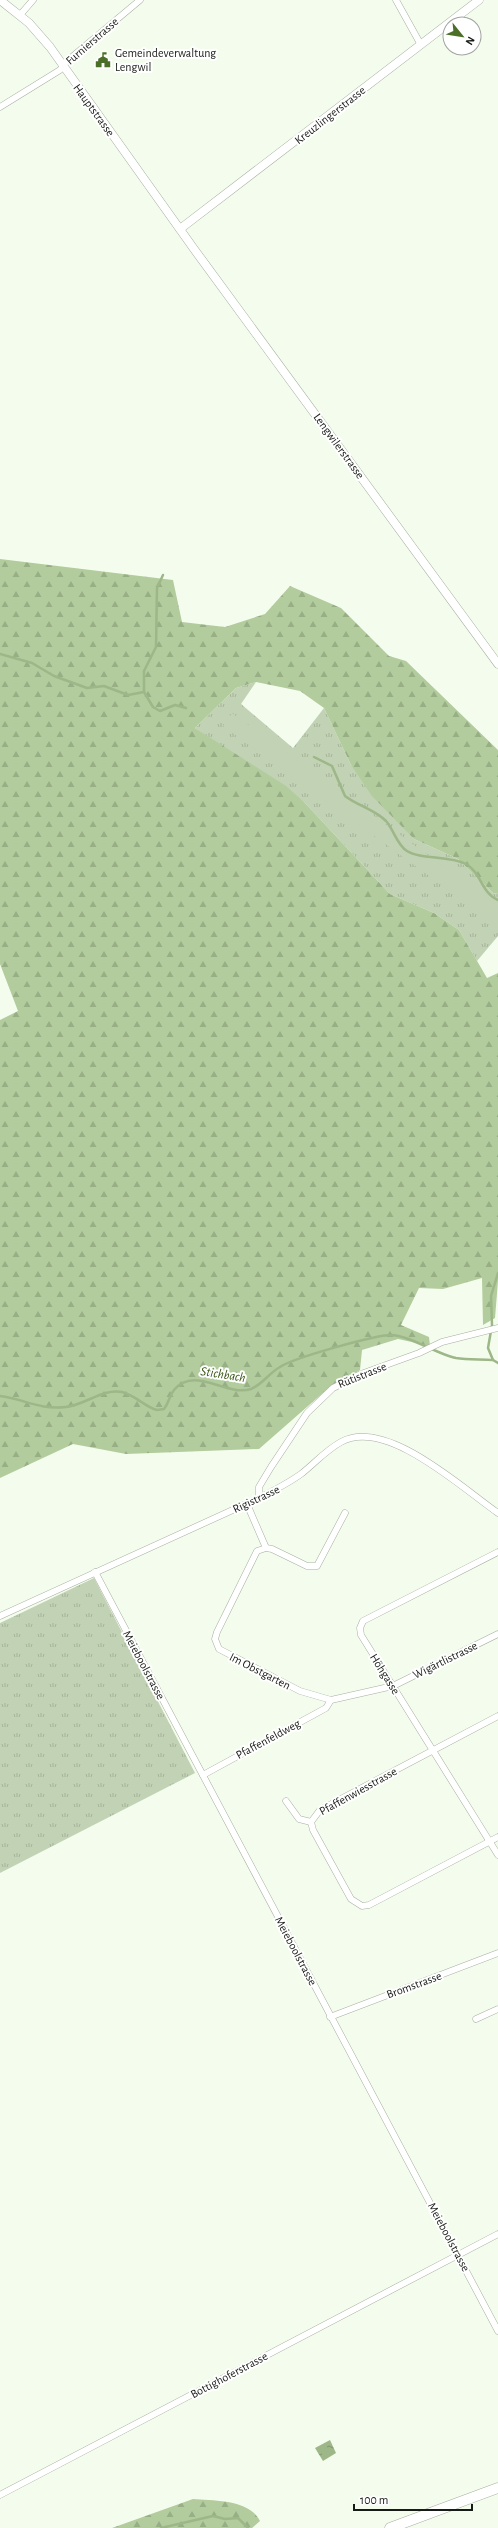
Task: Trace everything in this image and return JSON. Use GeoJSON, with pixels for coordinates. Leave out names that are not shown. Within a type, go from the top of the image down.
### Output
{"type":"FeatureCollection","features":[{"type":"Feature","properties":{"kind":"main road"},"geometry":{"type":"LineString","coordinates":[[390,2528],[498,2488]]}},
{"type":"Feature","properties":{"kind":"street","name":"Hauptstrasse"},"geometry":{"type":"LineString","coordinates":[[0,0],[20,15],[45,40],[180,229]]}},
{"type":"Feature","properties":{"kind":"street"},"geometry":{"type":"LineString","coordinates":[[20,15],[33,0]]}},
{"type":"Feature","properties":{"kind":"street","name":"Furnierstrasse"},"geometry":{"type":"LineString","coordinates":[[0,107],[60,70],[140,0]]}},
{"type":"Feature","properties":{"kind":"street"},"geometry":{"type":"LineString","coordinates":[[396,0],[421,44]]}},
{"type":"Feature","properties":{"kind":"street","name":"Kreuzlingerstrasse"},"geometry":{"type":"LineString","coordinates":[[180,229],[479,0]]}},
{"type":"Feature","properties":{"kind":"street","name":"Lengwilerstrasse"},"geometry":{"type":"LineString","coordinates":[[180,229],[498,664]]}},
{"type":"Feature","properties":{"kind":"street","name":"Rütistrasse"},"geometry":{"type":"LineString","coordinates":[[258,1498],[259,1487],[271,1467],[319,1399],[346,1380],[419,1353],[434,1345],[494,1329]]}},
{"type":"Feature","properties":{"kind":"street","name":"Rigistrasse"},"geometry":{"type":"LineString","coordinates":[[0,1616],[247,1504],[285,1485],[341,1442],[350,1438],[370,1437],[391,1442],[420,1458],[498,1513]]}},
{"type":"Feature","properties":{"kind":"street"},"geometry":{"type":"LineString","coordinates":[[247,1504],[266,1548],[307,1566],[317,1566],[344,1513]]}},
{"type":"Feature","properties":{"kind":"street","name":"Im Obstgarten"},"geometry":{"type":"LineString","coordinates":[[266,1548],[255,1554],[214,1639],[216,1644],[224,1653],[300,1691],[331,1700],[393,1686]]}},
{"type":"Feature","properties":{"kind":"street","name":"Höhgasse"},"geometry":{"type":"LineString","coordinates":[[498,1552],[362,1621],[360,1628],[361,1635],[498,1855]]}},
{"type":"Feature","properties":{"kind":"street","name":"Meieboolstrasse"},"geometry":{"type":"LineString","coordinates":[[95,1572],[498,2331]]}},
{"type":"Feature","properties":{"kind":"street","name":"Wigärtlistrasse"},"geometry":{"type":"LineString","coordinates":[[393,1686],[498,1634]]}},
{"type":"Feature","properties":{"kind":"street","name":"Pfaffenfeldweg"},"geometry":{"type":"LineString","coordinates":[[203,1775],[326,1708],[331,1700]]}},
{"type":"Feature","properties":{"kind":"street","name":"Pfaffenwiesstrasse"},"geometry":{"type":"LineString","coordinates":[[489,1841],[369,1905],[362,1906],[351,1899],[313,1830],[311,1822],[320,1810],[498,1716]]}},
{"type":"Feature","properties":{"kind":"street"},"geometry":{"type":"LineString","coordinates":[[286,1801],[298,1820],[311,1822]]}},
{"type":"Feature","properties":{"kind":"street"},"geometry":{"type":"LineString","coordinates":[[489,1841],[498,1836]]}},
{"type":"Feature","properties":{"kind":"street","name":"Bromstrasse"},"geometry":{"type":"LineString","coordinates":[[330,2017],[498,1953]]}},
{"type":"Feature","properties":{"kind":"street"},"geometry":{"type":"LineString","coordinates":[[476,2020],[498,2009]]}},
{"type":"Feature","properties":{"kind":"street","name":"Bottighoferstrasse"},"geometry":{"type":"LineString","coordinates":[[0,2495],[498,2234]]}},
{"type":"Feature","properties":{"kind":"green space"},"geometry":{"type":"Polygon","coordinates":[[[0,559],[173,580],[182,622],[225,627],[265,614],[290,586],[341,608],[389,656],[406,661],[498,750],[498,894],[493,893],[458,859],[414,839],[372,796],[351,765],[324,708],[300,691],[256,682],[236,688],[195,728],[286,786],[305,803],[390,894],[434,913],[459,930],[487,978],[498,973],[498,1281],[495,1318],[483,1325],[482,1278],[443,1289],[419,1288],[401,1325],[429,1337],[430,1346],[398,1339],[362,1350],[360,1370],[324,1392],[259,1449],[126,1454],[73,1444],[0,1478],[0,1020],[18,1011],[0,964],[0,559]]]}},
{"type":"Feature","properties":{"kind":"green space"},"geometry":{"type":"Polygon","coordinates":[[[256,682],[241,704],[293,748],[324,708],[351,765],[414,839],[458,859],[493,893],[498,894],[498,936],[477,961],[459,930],[434,913],[390,894],[305,803],[195,728],[236,688],[256,682]]]}},
{"type":"Feature","properties":{"kind":"green space"},"geometry":{"type":"Polygon","coordinates":[[[232,713],[498,906],[498,926],[223,726],[232,713]]]}},
{"type":"Feature","properties":{"kind":"green space"},"geometry":{"type":"Polygon","coordinates":[[[94,1578],[195,1773],[0,1873],[0,1623],[94,1578]]]}},
{"type":"Feature","properties":{"kind":"green space"},"geometry":{"type":"Polygon","coordinates":[[[193,2499],[230,2502],[240,2505],[255,2514],[260,2521],[252,2528],[112,2528],[193,2499]]]}},
{"type":"Feature","properties":{"kind":"water"},"geometry":{"type":"Polygon","coordinates":[[[330,2440],[336,2453],[323,2461],[315,2448],[330,2440]]]}},
{"type":"Feature","properties":{"kind":"waterway"},"geometry":{"type":"LineString","coordinates":[[144,692],[144,671],[156,647],[157,588],[163,575]]}},
{"type":"Feature","properties":{"kind":"waterway"},"geometry":{"type":"LineString","coordinates":[[0,654],[32,663],[54,676],[87,688],[104,686],[128,695],[144,692],[153,707],[160,711],[175,705],[186,708]]}},
{"type":"Feature","properties":{"kind":"waterway"},"geometry":{"type":"LineString","coordinates":[[314,757],[332,766],[345,796],[376,813],[386,821],[398,841],[407,851],[420,856],[451,859],[466,864],[475,872],[488,893],[498,900]]}},
{"type":"Feature","properties":{"kind":"waterway"},"geometry":{"type":"LineString","coordinates":[[493,1360],[488,1348],[492,1325],[491,1296],[498,1273]]}},
{"type":"Feature","properties":{"kind":"waterway","name":"Stichbach"},"geometry":{"type":"LineString","coordinates":[[0,1396],[9,1397],[40,1406],[56,1408],[73,1406],[101,1394],[115,1391],[127,1394],[157,1410],[164,1409],[172,1392],[182,1383],[191,1380],[211,1383],[231,1389],[251,1389],[276,1369],[288,1363],[352,1343],[391,1335],[406,1338],[448,1356],[465,1359],[493,1360],[498,1363]]}},
{"type":"Feature","properties":{"kind":"waterway"},"geometry":{"type":"LineString","coordinates":[[161,2528],[213,2516],[225,2519],[238,2518],[248,2528]]}},
{"type":"Feature","properties":{"kind":"place","name":"Gemeindeverwaltung Lengwil"},"geometry":{"type":"Point","coordinates":[103,60]}}]}
